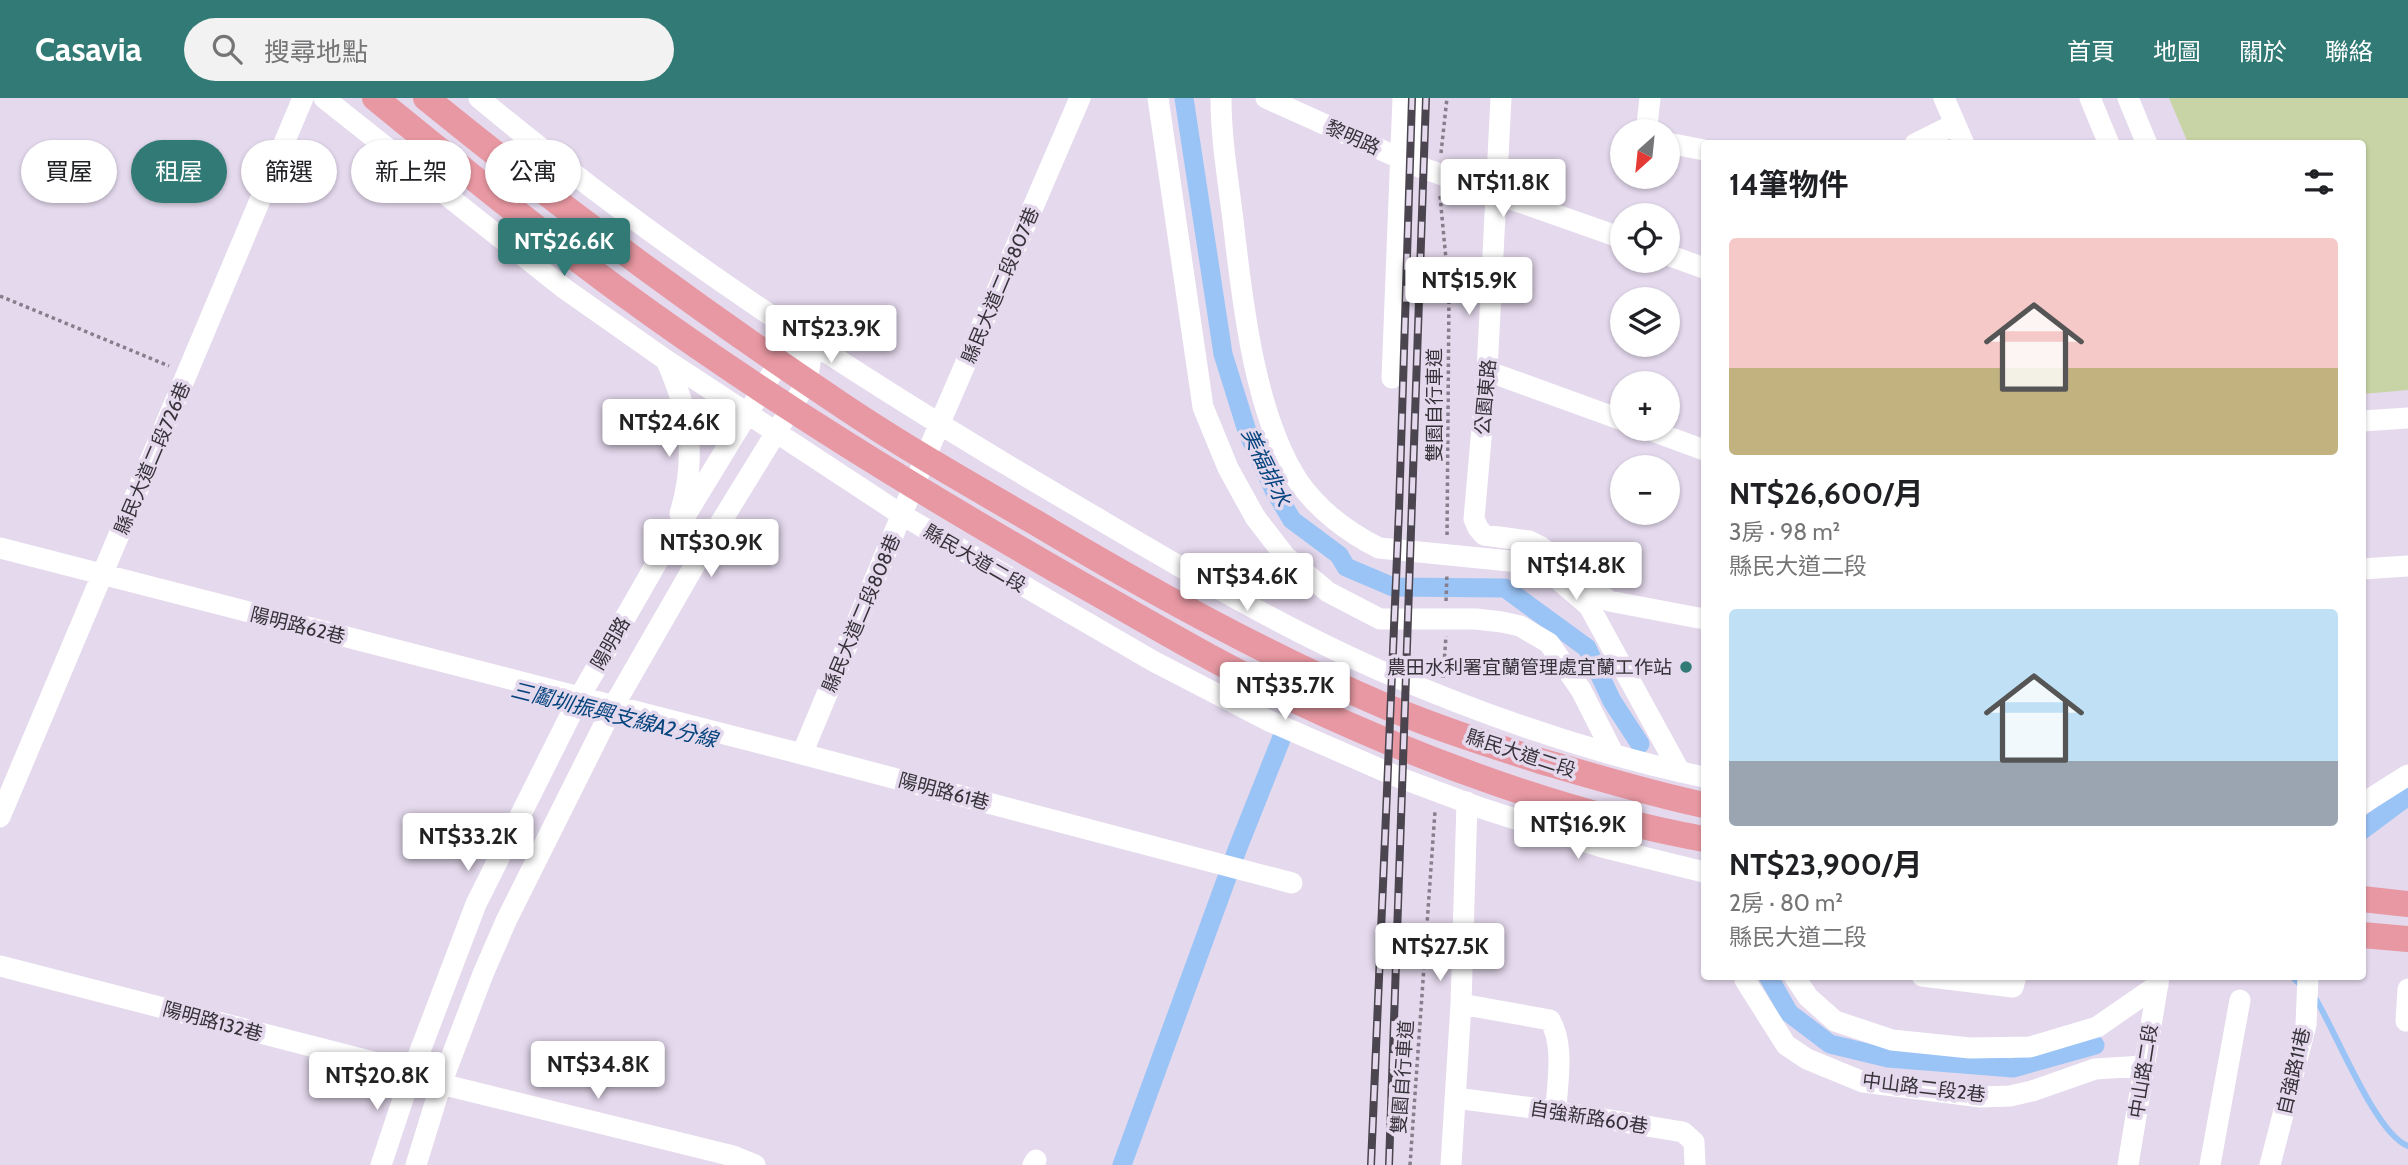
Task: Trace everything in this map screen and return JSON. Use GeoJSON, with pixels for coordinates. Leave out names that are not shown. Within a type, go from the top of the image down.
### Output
{"type":"FeatureCollection","features":[{"type":"Feature","properties":{"kind":"main road","name":"縣民大道二段"},"geometry":{"type":"LineString","coordinates":[[374,98],[617,289],[790,409],[1108,566],[1278,656],[1389,708],[1499,748],[1648,793],[1696,800]]}},
{"type":"Feature","properties":{"kind":"main road","name":"縣民大道二段"},"geometry":{"type":"LineString","coordinates":[[426,98],[656,276],[807,382],[920,472],[1191,646],[1301,704],[1465,771],[1580,809],[1701,838]]}},
{"type":"Feature","properties":{"kind":"main road"},"geometry":{"type":"LineString","coordinates":[[2366,899],[2408,904]]}},
{"type":"Feature","properties":{"kind":"main road"},"geometry":{"type":"LineString","coordinates":[[2366,935],[2408,939]]}},
{"type":"Feature","properties":{"kind":"street","name":"縣民大道二段726巷"},"geometry":{"type":"LineString","coordinates":[[0,817],[303,98]]}},
{"type":"Feature","properties":{"kind":"street","name":"縣民大道二段"},"geometry":{"type":"LineString","coordinates":[[324,98],[555,281],[666,360],[902,515],[1153,661],[1267,720],[1398,777],[1602,847],[1701,871]]}},
{"type":"Feature","properties":{"kind":"street","name":"縣民大道二段"},"geometry":{"type":"LineString","coordinates":[[479,98],[645,228],[813,343],[939,425],[1257,610],[1380,671],[1557,737],[1701,776]]}},
{"type":"Feature","properties":{"kind":"street","name":"縣民大道二段807巷"},"geometry":{"type":"LineString","coordinates":[[920,472],[1080,98]]}},
{"type":"Feature","properties":{"kind":"street"},"geometry":{"type":"LineString","coordinates":[[1158,98],[1203,407],[1228,468],[1255,517],[1285,556],[1328,592],[1380,619],[1502,622],[1520,626],[1549,643],[1581,690],[1613,753]]}},
{"type":"Feature","properties":{"kind":"street"},"geometry":{"type":"LineString","coordinates":[[1222,98],[1221,126],[1254,366],[1275,434],[1299,481],[1338,522],[1357,537],[1379,548],[1540,564],[1589,606],[1680,772]]}},
{"type":"Feature","properties":{"kind":"street","name":"黎明路"},"geometry":{"type":"LineString","coordinates":[[1266,98],[1439,174],[1610,234]]}},
{"type":"Feature","properties":{"kind":"street"},"geometry":{"type":"LineString","coordinates":[[1404,98],[1409,162]]}},
{"type":"Feature","properties":{"kind":"street"},"geometry":{"type":"LineString","coordinates":[[1392,378],[1409,162],[1419,98]]}},
{"type":"Feature","properties":{"kind":"street","name":"公園東路"},"geometry":{"type":"LineString","coordinates":[[1501,98],[1487,371],[1474,519],[1484,535],[1529,541],[1541,547],[1609,601],[1701,617]]}},
{"type":"Feature","properties":{"kind":"street"},"geometry":{"type":"LineString","coordinates":[[1648,119],[1650,98]]}},
{"type":"Feature","properties":{"kind":"street"},"geometry":{"type":"LineString","coordinates":[[1933,140],[1960,134],[1944,98]]}},
{"type":"Feature","properties":{"kind":"street"},"geometry":{"type":"LineString","coordinates":[[2090,98],[2107,140]]}},
{"type":"Feature","properties":{"kind":"street"},"geometry":{"type":"LineString","coordinates":[[2128,98],[2145,140]]}},
{"type":"Feature","properties":{"kind":"street"},"geometry":{"type":"LineString","coordinates":[[1680,145],[1701,148]]}},
{"type":"Feature","properties":{"kind":"street"},"geometry":{"type":"LineString","coordinates":[[1680,259],[1701,267]]}},
{"type":"Feature","properties":{"kind":"street"},"geometry":{"type":"LineString","coordinates":[[779,362],[813,343]]}},
{"type":"Feature","properties":{"kind":"street","name":"陽明路"},"geometry":{"type":"LineString","coordinates":[[416,1165],[426,1078],[476,904],[596,702],[697,561],[807,382],[813,343]]}},
{"type":"Feature","properties":{"kind":"street"},"geometry":{"type":"LineString","coordinates":[[660,557],[676,526],[686,493],[690,458],[688,423],[679,390],[666,360]]}},
{"type":"Feature","properties":{"kind":"street","name":"陽明路"},"geometry":{"type":"LineString","coordinates":[[381,1165],[483,974],[596,702],[660,557],[779,362]]}},
{"type":"Feature","properties":{"kind":"street"},"geometry":{"type":"LineString","coordinates":[[1487,371],[1610,416]]}},
{"type":"Feature","properties":{"kind":"street"},"geometry":{"type":"LineString","coordinates":[[2366,421],[2408,418]]}},
{"type":"Feature","properties":{"kind":"street"},"geometry":{"type":"LineString","coordinates":[[1680,441],[1701,449]]}},
{"type":"Feature","properties":{"kind":"street","name":"縣民大道二段808巷"},"geometry":{"type":"LineString","coordinates":[[802,754],[920,472]]}},
{"type":"Feature","properties":{"kind":"street","name":"陽明路62巷"},"geometry":{"type":"LineString","coordinates":[[0,548],[596,702]]}},
{"type":"Feature","properties":{"kind":"street"},"geometry":{"type":"LineString","coordinates":[[2366,569],[2408,565]]}},
{"type":"Feature","properties":{"kind":"street","name":"陽明路61巷"},"geometry":{"type":"LineString","coordinates":[[596,702],[1292,883]]}},
{"type":"Feature","properties":{"kind":"street"},"geometry":{"type":"LineString","coordinates":[[2366,801],[2408,775]]}},
{"type":"Feature","properties":{"kind":"street"},"geometry":{"type":"LineString","coordinates":[[1451,1165],[1461,1004],[1467,802]]}},
{"type":"Feature","properties":{"kind":"street","name":"陽明路132巷"},"geometry":{"type":"LineString","coordinates":[[0,965],[733,1156],[755,1165]]}},
{"type":"Feature","properties":{"kind":"street","name":"中山路二段2巷"},"geometry":{"type":"LineString","coordinates":[[1745,980],[1786,1045],[1807,1059],[1864,1082],[1981,1097],[2010,1096],[2095,1069],[2143,1066]]}},
{"type":"Feature","properties":{"kind":"street"},"geometry":{"type":"LineString","coordinates":[[1797,980],[1808,997],[1835,1021],[1892,1040],[1969,1048],[2030,1047],[2097,1027],[2159,981]]}},
{"type":"Feature","properties":{"kind":"street"},"geometry":{"type":"LineString","coordinates":[[1955,980],[2013,987],[2015,980]]}},
{"type":"Feature","properties":{"kind":"street","name":"自強路11巷"},"geometry":{"type":"LineString","coordinates":[[2270,1165],[2306,1025],[2308,980]]}},
{"type":"Feature","properties":{"kind":"street","name":"中山路二段"},"geometry":{"type":"LineString","coordinates":[[2128,1165],[2159,981]]}},
{"type":"Feature","properties":{"kind":"street"},"geometry":{"type":"LineString","coordinates":[[2406,1021],[2408,989]]}},
{"type":"Feature","properties":{"kind":"street"},"geometry":{"type":"LineString","coordinates":[[2210,1165],[2240,1000]]}},
{"type":"Feature","properties":{"kind":"street"},"geometry":{"type":"LineString","coordinates":[[1461,1004],[1550,1020],[1557,1032],[1558,1043],[1556,1111]]}},
{"type":"Feature","properties":{"kind":"street","name":"自強新路60巷"},"geometry":{"type":"LineString","coordinates":[[1455,1098],[1683,1132],[1695,1142],[1695,1165]]}},
{"type":"Feature","properties":{"kind":"path","name":"雙園自行車道"},"geometry":{"type":"LineString","coordinates":[[1447,98],[1439,174],[1449,292],[1447,503]]}},
{"type":"Feature","properties":{"kind":"path"},"geometry":{"type":"LineString","coordinates":[[0,296],[187,374]]}},
{"type":"Feature","properties":{"kind":"path","name":"雙園自行車道"},"geometry":{"type":"LineString","coordinates":[[1410,1165],[1428,908]]}},
{"type":"Feature","properties":{"kind":"green space"},"geometry":{"type":"Polygon","coordinates":[[[2169,98],[2408,98],[2408,390],[2366,394],[2366,140],[2187,140],[2169,98]]]}},
{"type":"Feature","properties":{"kind":"waterway","name":"美福排水"},"geometry":{"type":"LineString","coordinates":[[1184,98],[1223,354],[1247,431],[1274,490],[1292,520],[1339,555],[1346,567],[1393,587],[1505,588],[1587,648],[1612,701],[1640,744]]}},
{"type":"Feature","properties":{"kind":"waterway"},"geometry":{"type":"LineString","coordinates":[[1122,1165],[1237,850],[1282,737]]}},
{"type":"Feature","properties":{"kind":"waterway"},"geometry":{"type":"LineString","coordinates":[[2366,827],[2408,796]]}},
{"type":"Feature","properties":{"kind":"waterway"},"geometry":{"type":"LineString","coordinates":[[1770,980],[1789,1013],[1830,1044],[1888,1058],[2013,1068],[2095,1045]]}},
{"type":"Feature","properties":{"kind":"waterway"},"geometry":{"type":"LineString","coordinates":[[2295,980],[2303,987]]}},
{"type":"Feature","properties":{"kind":"waterway"},"geometry":{"type":"LineString","coordinates":[[2314,996],[2369,1102],[2395,1137],[2408,1146]]}},
{"type":"Feature","properties":{"kind":"railway"},"geometry":{"type":"LineString","coordinates":[[1371,1165],[1399,510],[1412,98]]}},
{"type":"Feature","properties":{"kind":"railway"},"geometry":{"type":"LineString","coordinates":[[1389,1165],[1426,98]]}},
{"type":"Feature","properties":{"kind":"place","name":"農田水利署宜蘭管理處宜蘭工作站"},"geometry":{"type":"Point","coordinates":[1686,667]}},
{"type":"Feature","properties":{"kind":"water label","name":"三鬮圳振興支線A2分線"},"geometry":{"type":"Point","coordinates":[614,715]}}]}
